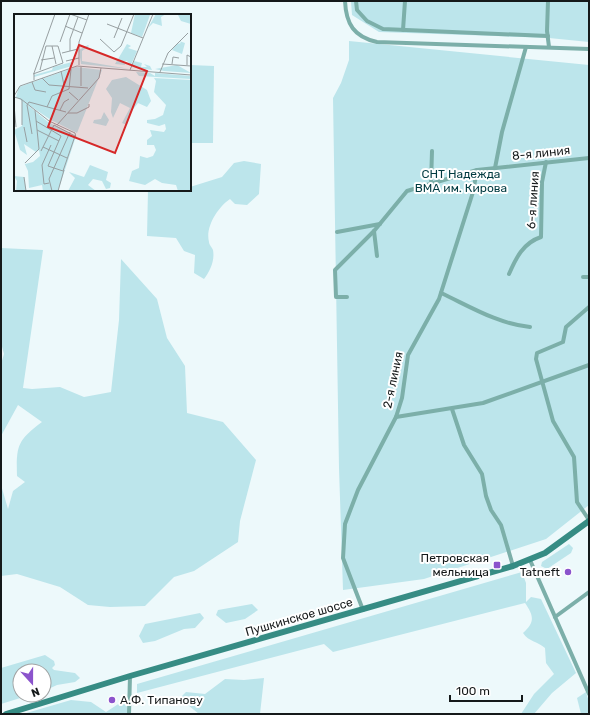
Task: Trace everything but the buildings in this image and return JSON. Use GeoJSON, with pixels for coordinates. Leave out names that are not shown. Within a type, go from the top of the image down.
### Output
{"type":"FeatureCollection","features":[{"type":"Feature","properties":{"kind":"main road","name":"Пушкинское шоссе"},"geometry":{"type":"LineString","coordinates":[[6,714],[130,676],[513,566],[530,560],[560,543],[589,520]]}},
{"type":"Feature","properties":{"kind":"street"},"geometry":{"type":"LineString","coordinates":[[345,1],[347,16],[351,27],[363,38],[391,43],[589,49]]}},
{"type":"Feature","properties":{"kind":"street"},"geometry":{"type":"LineString","coordinates":[[356,1],[357,10],[367,21],[383,29],[548,36]]}},
{"type":"Feature","properties":{"kind":"street"},"geometry":{"type":"LineString","coordinates":[[403,30],[405,1]]}},
{"type":"Feature","properties":{"kind":"street"},"geometry":{"type":"LineString","coordinates":[[548,1],[546,31],[549,47]]}},
{"type":"Feature","properties":{"kind":"street"},"geometry":{"type":"LineString","coordinates":[[347,297],[336,297],[335,270],[374,231],[407,191],[477,170],[495,168],[502,132],[526,47]]}},
{"type":"Feature","properties":{"kind":"street"},"geometry":{"type":"LineString","coordinates":[[431,184],[432,151]]}},
{"type":"Feature","properties":{"kind":"street","name":"8-я линия"},"geometry":{"type":"LineString","coordinates":[[495,168],[589,158]]}},
{"type":"Feature","properties":{"kind":"street","name":"6-я линия"},"geometry":{"type":"LineString","coordinates":[[509,274],[515,258],[527,243],[541,237],[542,182],[546,162]]}},
{"type":"Feature","properties":{"kind":"street","name":"2-я линия"},"geometry":{"type":"LineString","coordinates":[[363,610],[343,558],[345,524],[358,490],[396,417],[402,398],[410,348],[441,293],[473,192],[477,170]]}},
{"type":"Feature","properties":{"kind":"street"},"geometry":{"type":"LineString","coordinates":[[338,232],[380,224]]}},
{"type":"Feature","properties":{"kind":"street"},"geometry":{"type":"LineString","coordinates":[[374,231],[377,256]]}},
{"type":"Feature","properties":{"kind":"street"},"geometry":{"type":"LineString","coordinates":[[583,277],[589,277]]}},
{"type":"Feature","properties":{"kind":"street"},"geometry":{"type":"LineString","coordinates":[[441,293],[496,319],[516,326],[530,327]]}},
{"type":"Feature","properties":{"kind":"street"},"geometry":{"type":"LineString","coordinates":[[589,307],[566,327],[563,342],[537,353],[536,359],[553,422],[574,457],[576,498],[589,520]]}},
{"type":"Feature","properties":{"kind":"street"},"geometry":{"type":"LineString","coordinates":[[396,417],[452,410],[483,403],[589,365]]}},
{"type":"Feature","properties":{"kind":"street"},"geometry":{"type":"LineString","coordinates":[[452,410],[464,445],[482,474],[486,496],[491,510],[501,525],[513,566]]}},
{"type":"Feature","properties":{"kind":"street"},"geometry":{"type":"LineString","coordinates":[[530,560],[589,694]]}},
{"type":"Feature","properties":{"kind":"street"},"geometry":{"type":"LineString","coordinates":[[555,617],[589,592]]}},
{"type":"Feature","properties":{"kind":"street"},"geometry":{"type":"LineString","coordinates":[[129,714],[130,676]]}},
{"type":"Feature","properties":{"kind":"street"},"geometry":{"type":"LineString","coordinates":[[584,680],[589,677]]}},
{"type":"Feature","properties":{"kind":"green space"},"geometry":{"type":"Polygon","coordinates":[[[351,1],[589,1],[589,42],[549,38],[379,32],[352,15],[351,1]]]}},
{"type":"Feature","properties":{"kind":"green space","name":"СНТ Надежда ВМА им. Кирова"},"geometry":{"type":"Polygon","coordinates":[[[349,41],[589,65],[589,505],[546,539],[424,579],[343,590],[339,468],[333,98],[341,83],[349,60],[349,41]]]}},
{"type":"Feature","properties":{"kind":"green space"},"geometry":{"type":"Polygon","coordinates":[[[191,65],[214,66],[213,143],[191,143],[191,65]]]}},
{"type":"Feature","properties":{"kind":"green space"},"geometry":{"type":"Polygon","coordinates":[[[244,161],[261,164],[259,194],[247,205],[235,204],[230,199],[217,212],[211,224],[208,236],[209,243],[213,250],[213,262],[204,279],[194,273],[195,255],[184,251],[176,238],[147,236],[148,191],[191,191],[191,187],[222,177],[234,163],[244,161]]]}},
{"type":"Feature","properties":{"kind":"green space"},"geometry":{"type":"Polygon","coordinates":[[[1,248],[43,250],[23,388],[32,389],[60,387],[84,397],[111,392],[119,320],[121,259],[157,299],[167,338],[185,366],[187,413],[223,422],[256,460],[240,521],[238,542],[194,571],[174,577],[145,606],[110,607],[88,605],[60,587],[17,574],[1,576],[1,485],[8,509],[13,491],[25,482],[17,476],[17,457],[20,444],[28,434],[42,422],[18,405],[1,436],[1,364],[4,354],[1,343],[1,248]]]}},
{"type":"Feature","properties":{"kind":"green space"},"geometry":{"type":"Polygon","coordinates":[[[569,544],[573,548],[571,553],[547,569],[541,566],[542,562],[569,544]]]}},
{"type":"Feature","properties":{"kind":"green space"},"geometry":{"type":"Polygon","coordinates":[[[522,572],[526,583],[526,602],[531,597],[541,599],[576,673],[552,693],[534,714],[521,714],[534,694],[554,674],[546,663],[545,648],[525,636],[523,633],[530,626],[532,619],[525,603],[333,652],[324,644],[137,693],[137,684],[522,572]]]}},
{"type":"Feature","properties":{"kind":"green space"},"geometry":{"type":"Polygon","coordinates":[[[252,604],[258,610],[245,619],[226,623],[216,615],[218,610],[252,604]]]}},
{"type":"Feature","properties":{"kind":"green space"},"geometry":{"type":"Polygon","coordinates":[[[200,613],[204,618],[195,628],[184,629],[155,641],[143,643],[139,636],[145,624],[200,613]]]}},
{"type":"Feature","properties":{"kind":"green space"},"geometry":{"type":"Polygon","coordinates":[[[45,655],[54,661],[55,665],[52,668],[52,663],[18,663],[45,655]]]}},
{"type":"Feature","properties":{"kind":"green space"},"geometry":{"type":"Polygon","coordinates":[[[12,665],[12,701],[1,704],[1,668],[12,665]]]}},
{"type":"Feature","properties":{"kind":"green space"},"geometry":{"type":"Polygon","coordinates":[[[52,668],[54,670],[75,673],[80,678],[75,682],[52,687],[52,668]]]}},
{"type":"Feature","properties":{"kind":"green space"},"geometry":{"type":"Polygon","coordinates":[[[264,678],[260,714],[199,714],[183,701],[182,696],[186,692],[205,694],[225,679],[244,680],[264,678]]]}},
{"type":"Feature","properties":{"kind":"green space"},"geometry":{"type":"Polygon","coordinates":[[[586,692],[589,702],[589,714],[581,714],[577,698],[586,692]]]}},
{"type":"Feature","properties":{"kind":"green space"},"geometry":{"type":"Polygon","coordinates":[[[71,700],[91,702],[106,712],[123,701],[129,710],[129,714],[23,714],[71,700]]]}},
{"type":"Feature","properties":{"kind":"place","name":"Петровская мельница"},"geometry":{"type":"Point","coordinates":[497,565]}},
{"type":"Feature","properties":{"kind":"place","name":"Tatneft"},"geometry":{"type":"Point","coordinates":[568,572]}},
{"type":"Feature","properties":{"kind":"place","name":"А.Ф. Типанову"},"geometry":{"type":"Point","coordinates":[112,700]}}]}
